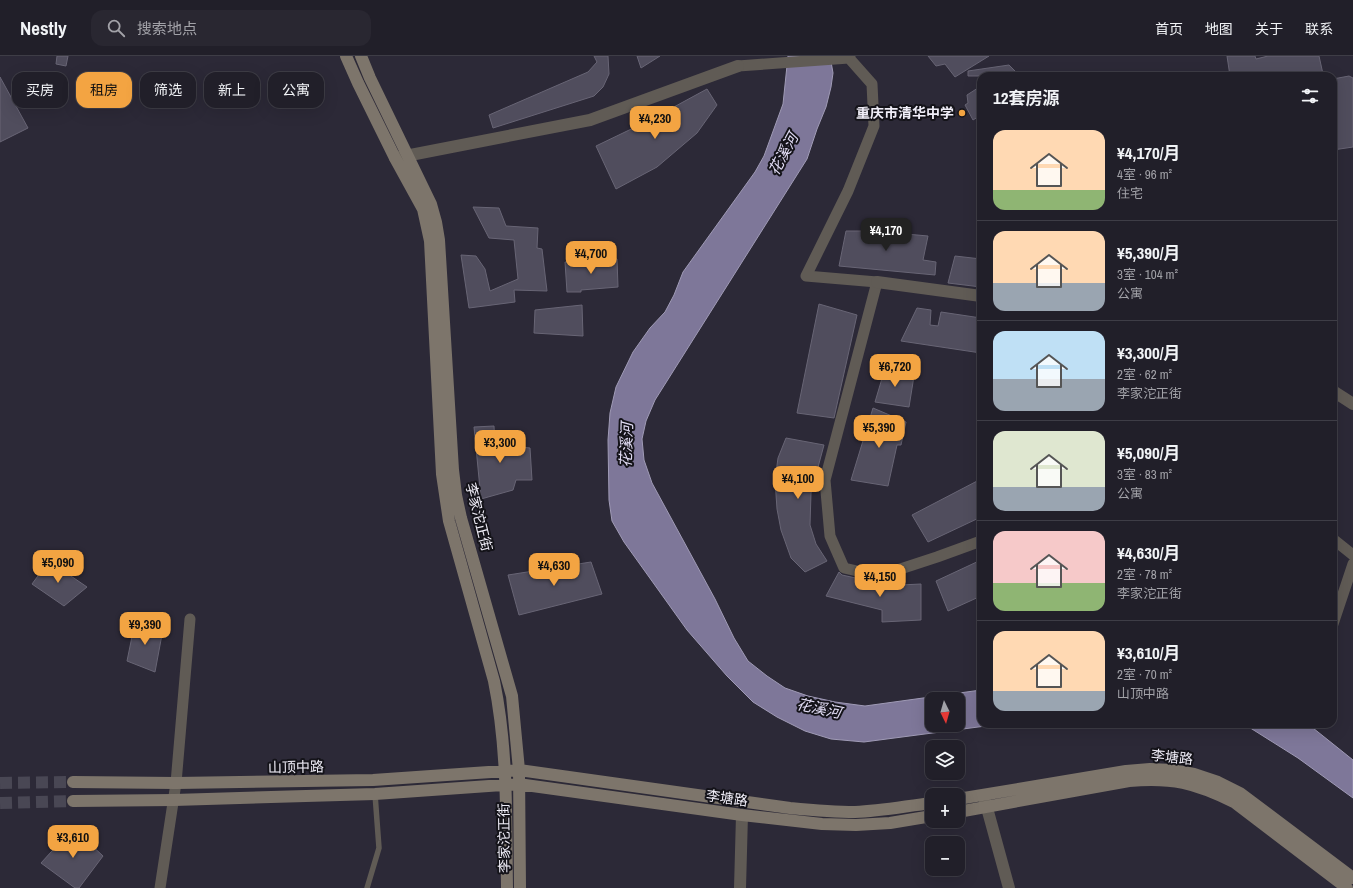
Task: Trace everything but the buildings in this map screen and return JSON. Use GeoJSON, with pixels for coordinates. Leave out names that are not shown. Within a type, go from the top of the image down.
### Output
{"type":"FeatureCollection","features":[{"type":"Feature","properties":{"kind":"main road"},"geometry":{"type":"LineString","coordinates":[[346,56],[358,83],[401,157]]}},
{"type":"Feature","properties":{"kind":"main road"},"geometry":{"type":"LineString","coordinates":[[361,56],[401,157]]}},
{"type":"Feature","properties":{"kind":"main road","name":"李家沱正街"},"geometry":{"type":"LineString","coordinates":[[401,157],[431,204],[436,222],[456,495],[461,518],[508,679],[515,718],[519,770],[520,888]]}},
{"type":"Feature","properties":{"kind":"main road","name":"李家沱正街"},"geometry":{"type":"LineString","coordinates":[[401,157],[423,208],[430,241],[442,474],[445,500],[449,522],[494,681],[501,721],[505,785],[507,888]]}},
{"type":"Feature","properties":{"kind":"main road","name":"李塘路"},"geometry":{"type":"LineString","coordinates":[[965,798],[1126,771],[1150,769],[1172,770],[1194,774],[1218,782],[1240,793],[1353,878]]}},
{"type":"Feature","properties":{"kind":"main road","name":"山顶中路"},"geometry":{"type":"LineString","coordinates":[[73,782],[176,783],[373,780],[519,770]]}},
{"type":"Feature","properties":{"kind":"main road","name":"李塘路"},"geometry":{"type":"LineString","coordinates":[[519,770],[790,808],[826,811],[862,811],[925,804]]}},
{"type":"Feature","properties":{"kind":"main road","name":"李塘路"},"geometry":{"type":"LineString","coordinates":[[965,811],[1129,781],[1150,779],[1172,780],[1194,785],[1234,802],[1347,888]]}},
{"type":"Feature","properties":{"kind":"main road","name":"山顶中路"},"geometry":{"type":"LineString","coordinates":[[73,801],[174,800],[374,794],[518,784]]}},
{"type":"Feature","properties":{"kind":"main road","name":"李塘路"},"geometry":{"type":"LineString","coordinates":[[518,784],[742,815],[822,824],[856,825],[890,823],[925,817]]}},
{"type":"Feature","properties":{"kind":"street"},"geometry":{"type":"LineString","coordinates":[[401,157],[590,120],[738,66],[850,57],[872,84],[874,126],[848,190],[806,276],[877,282],[977,295]]}},
{"type":"Feature","properties":{"kind":"street"},"geometry":{"type":"LineString","coordinates":[[877,282],[825,480],[830,536],[844,568],[879,576],[977,542]]}},
{"type":"Feature","properties":{"kind":"street"},"geometry":{"type":"LineString","coordinates":[[1337,394],[1353,404]]}},
{"type":"Feature","properties":{"kind":"street"},"geometry":{"type":"LineString","coordinates":[[1337,542],[1353,555]]}},
{"type":"Feature","properties":{"kind":"street"},"geometry":{"type":"LineString","coordinates":[[1337,612],[1353,564]]}},
{"type":"Feature","properties":{"kind":"street"},"geometry":{"type":"LineString","coordinates":[[160,888],[176,783],[190,619]]}},
{"type":"Feature","properties":{"kind":"street"},"geometry":{"type":"LineString","coordinates":[[983,796],[1009,888]]}},
{"type":"Feature","properties":{"kind":"street"},"geometry":{"type":"LineString","coordinates":[[740,888],[742,815]]}},
{"type":"Feature","properties":{"kind":"lane"},"geometry":{"type":"LineString","coordinates":[[367,888],[379,848],[374,794]]}},
{"type":"Feature","properties":{"kind":"water","name":"花溪河"},"geometry":{"type":"Polygon","coordinates":[[[788,56],[830,56],[833,73],[831,87],[826,107],[807,159],[655,400],[646,421],[642,439],[644,460],[652,483],[715,599],[734,638],[748,661],[785,688],[808,696],[835,702],[865,706],[925,698],[925,732],[940,732],[864,742],[831,739],[805,731],[777,717],[753,702],[727,676],[687,630],[624,542],[612,521],[609,500],[608,440],[610,413],[616,387],[633,352],[650,328],[665,312],[674,295],[683,272],[755,172],[764,156],[783,104],[788,56]]]}},
{"type":"Feature","properties":{"kind":"water"},"geometry":{"type":"Polygon","coordinates":[[[977,691],[977,727],[965,729],[965,692],[977,691]]]}},
{"type":"Feature","properties":{"kind":"water"},"geometry":{"type":"Polygon","coordinates":[[[1250,728],[1313,728],[1353,760],[1353,798],[1298,758],[1250,728]]]}},
{"type":"Feature","properties":{"kind":"tunnel"},"geometry":{"type":"LineString","coordinates":[[0,783],[73,782]]}},
{"type":"Feature","properties":{"kind":"tunnel"},"geometry":{"type":"LineString","coordinates":[[0,803],[73,801]]}},
{"type":"Feature","properties":{"kind":"place","name":"重庆市清华中学"},"geometry":{"type":"Point","coordinates":[962,113]}}]}
